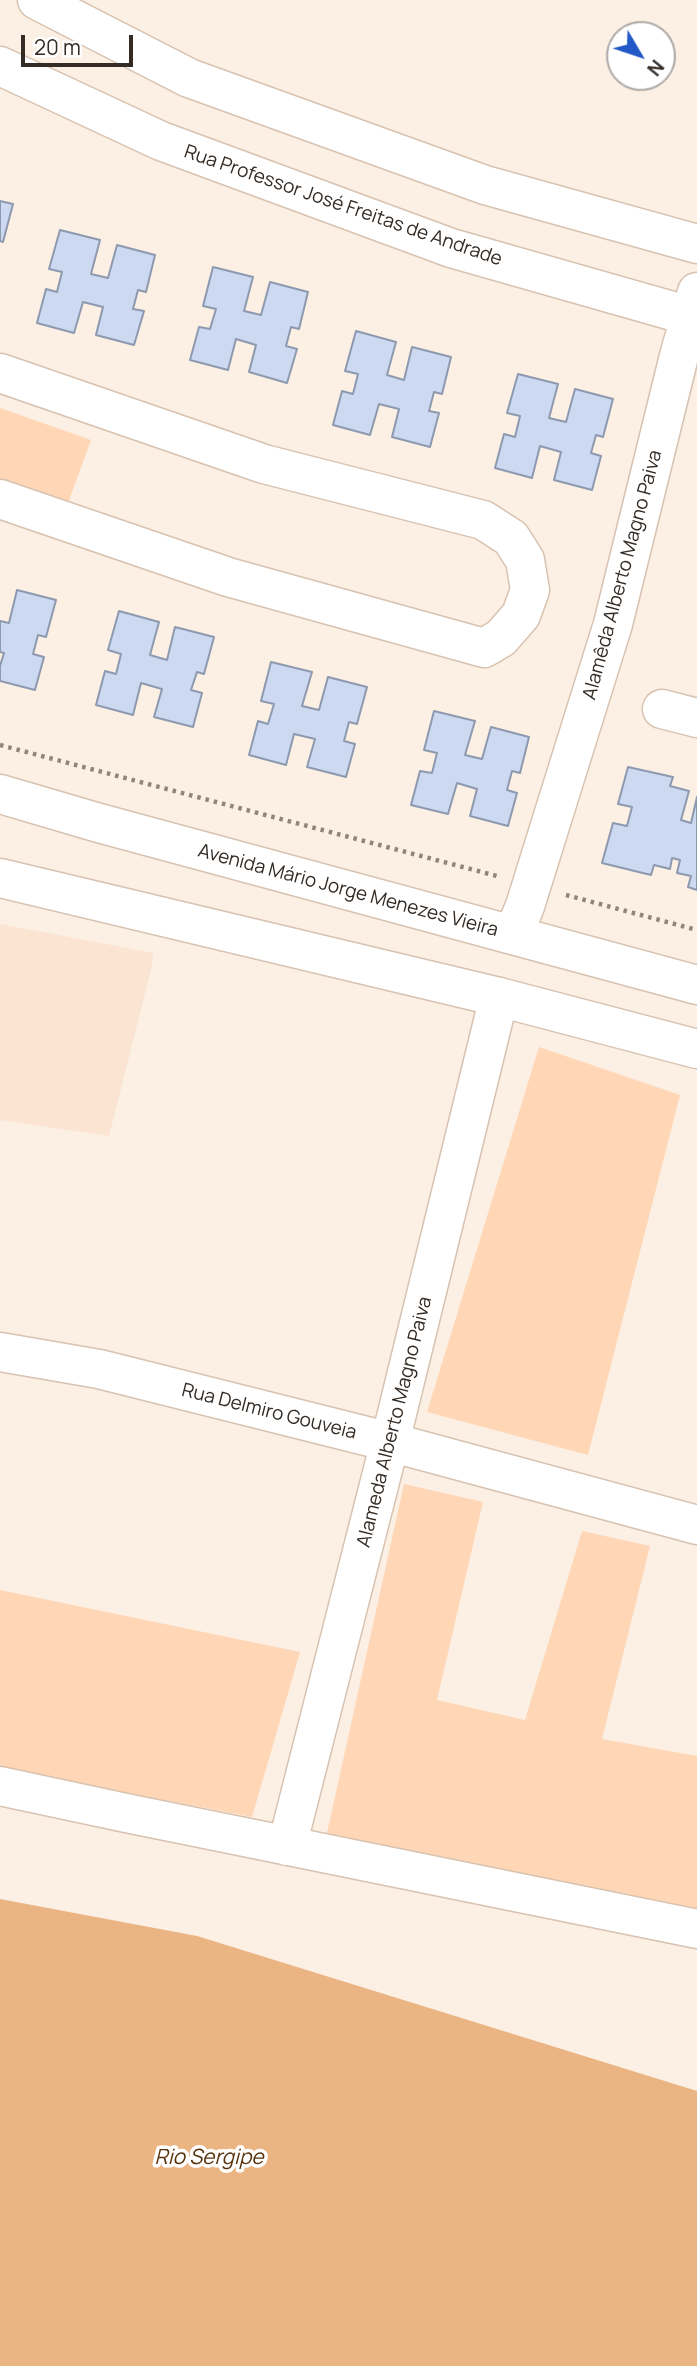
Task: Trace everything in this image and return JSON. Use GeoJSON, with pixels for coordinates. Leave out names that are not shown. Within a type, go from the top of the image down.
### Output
{"type":"FeatureCollection","features":[{"type":"Feature","properties":{"kind":"street"},"geometry":{"type":"LineString","coordinates":[[37,0],[189,78],[485,185],[697,244]]}},
{"type":"Feature","properties":{"kind":"street","name":"Rua Professor José Freitas de Andrade"},"geometry":{"type":"LineString","coordinates":[[0,66],[161,141],[438,244],[695,309]]}},
{"type":"Feature","properties":{"kind":"street","name":"Alamêda Alberto Magno Paiva"},"geometry":{"type":"LineString","coordinates":[[513,935],[531,886],[613,624],[695,309]]}},
{"type":"Feature","properties":{"kind":"street"},"geometry":{"type":"LineString","coordinates":[[0,373],[264,464],[483,520],[511,538],[525,560],[530,590],[521,615],[501,638],[484,648],[228,577],[0,499]]}},
{"type":"Feature","properties":{"kind":"street","name":"Avenida Mário Jorge Menezes Vieira"},"geometry":{"type":"LineString","coordinates":[[0,794],[697,985]]}},
{"type":"Feature","properties":{"kind":"street"},"geometry":{"type":"LineString","coordinates":[[0,878],[499,997],[697,1049]]}},
{"type":"Feature","properties":{"kind":"street","name":"Alameda Alberto Magno Paiva"},"geometry":{"type":"LineString","coordinates":[[287,1846],[499,997]]}},
{"type":"Feature","properties":{"kind":"street","name":"Rua Delmiro Gouveia"},"geometry":{"type":"LineString","coordinates":[[0,1352],[99,1369],[390,1442],[697,1525]]}},
{"type":"Feature","properties":{"kind":"street"},"geometry":{"type":"LineString","coordinates":[[0,1786],[697,1929]]}},
{"type":"Feature","properties":{"kind":"path"},"geometry":{"type":"LineString","coordinates":[[0,745],[697,930]]}},
{"type":"Feature","properties":{"kind":"shaded area"},"geometry":{"type":"Polygon","coordinates":[[[0,408],[91,440],[64,514],[0,491],[0,408]]]}},
{"type":"Feature","properties":{"kind":"shaded area"},"geometry":{"type":"Polygon","coordinates":[[[0,924],[153,953],[109,1136],[0,1120],[0,924]]]}},
{"type":"Feature","properties":{"kind":"shaded area"},"geometry":{"type":"Polygon","coordinates":[[[539,1047],[680,1095],[588,1455],[427,1412],[539,1047]]]}},
{"type":"Feature","properties":{"kind":"shaded area"},"geometry":{"type":"Polygon","coordinates":[[[404,1484],[483,1502],[437,1700],[525,1720],[582,1531],[650,1546],[602,1739],[697,1756],[697,1914],[327,1833],[404,1484]]]}},
{"type":"Feature","properties":{"kind":"shaded area"},"geometry":{"type":"Polygon","coordinates":[[[0,1590],[300,1652],[252,1817],[0,1768],[0,1590]]]}},
{"type":"Feature","properties":{"kind":"water","name":"Rio Sergipe"},"geometry":{"type":"Polygon","coordinates":[[[0,1899],[197,1936],[697,2091],[697,2366],[0,2366],[0,1899]]]}},
{"type":"Feature","properties":{"kind":"building"},"geometry":{"type":"Polygon","coordinates":[[[0,201],[13,204],[3,242],[0,241],[0,201]]]}},
{"type":"Feature","properties":{"kind":"building"},"geometry":{"type":"Polygon","coordinates":[[[60,230],[100,240],[91,274],[108,278],[117,245],[155,255],[146,292],[138,290],[133,309],[144,311],[134,345],[96,335],[103,307],[83,302],[74,333],[37,323],[46,289],[57,292],[62,272],[49,269],[60,230]]]}},
{"type":"Feature","properties":{"kind":"building"},"geometry":{"type":"Polygon","coordinates":[[[213,267],[253,277],[244,311],[261,315],[270,282],[308,292],[299,329],[291,327],[286,346],[297,349],[287,383],[249,372],[256,345],[236,339],[228,370],[190,360],[199,327],[210,329],[216,309],[203,306],[213,267]]]}},
{"type":"Feature","properties":{"kind":"building"},"geometry":{"type":"Polygon","coordinates":[[[356,331],[396,342],[387,375],[404,380],[412,347],[451,357],[442,394],[434,392],[429,411],[439,413],[430,447],[392,437],[399,409],[379,404],[370,435],[333,425],[342,391],[353,394],[358,374],[345,371],[356,331]]]}},
{"type":"Feature","properties":{"kind":"building"},"geometry":{"type":"Polygon","coordinates":[[[518,374],[558,384],[549,418],[566,422],[575,389],[613,399],[603,437],[596,435],[591,453],[601,456],[592,490],[554,480],[561,452],[540,446],[532,478],[495,468],[504,434],[515,437],[520,416],[507,413],[518,374]]]}},
{"type":"Feature","properties":{"kind":"building"},"geometry":{"type":"Polygon","coordinates":[[[17,590],[56,600],[46,637],[38,635],[33,654],[44,657],[35,690],[0,681],[0,666],[4,653],[0,652],[0,621],[9,623],[17,590]]]}},
{"type":"Feature","properties":{"kind":"building"},"geometry":{"type":"Polygon","coordinates":[[[119,611],[159,622],[150,655],[167,660],[175,627],[214,637],[204,674],[197,672],[191,690],[202,693],[193,727],[154,717],[162,689],[141,683],[133,715],[96,705],[105,671],[116,674],[121,654],[108,650],[119,611]]]}},
{"type":"Feature","properties":{"kind":"building"},"geometry":{"type":"Polygon","coordinates":[[[271,662],[312,672],[302,706],[319,710],[328,677],[367,687],[357,724],[349,722],[344,741],[355,744],[346,777],[307,767],[315,739],[294,734],[286,765],[249,755],[258,721],[268,724],[274,704],[261,701],[271,662]]]}},
{"type":"Feature","properties":{"kind":"building"},"geometry":{"type":"Polygon","coordinates":[[[434,711],[475,721],[465,755],[482,759],[491,727],[529,737],[520,773],[512,771],[507,790],[517,793],[508,826],[470,816],[477,789],[457,783],[448,814],[411,805],[420,771],[432,773],[437,753],[424,750],[434,711]]]}},
{"type":"Feature","properties":{"kind":"building"},"geometry":{"type":"Polygon","coordinates":[[[628,767],[673,777],[670,786],[689,791],[681,820],[691,823],[697,797],[697,890],[688,887],[691,876],[677,873],[680,860],[672,858],[670,869],[654,865],[651,875],[602,863],[613,823],[627,826],[632,807],[618,804],[628,767]]]}}]}
